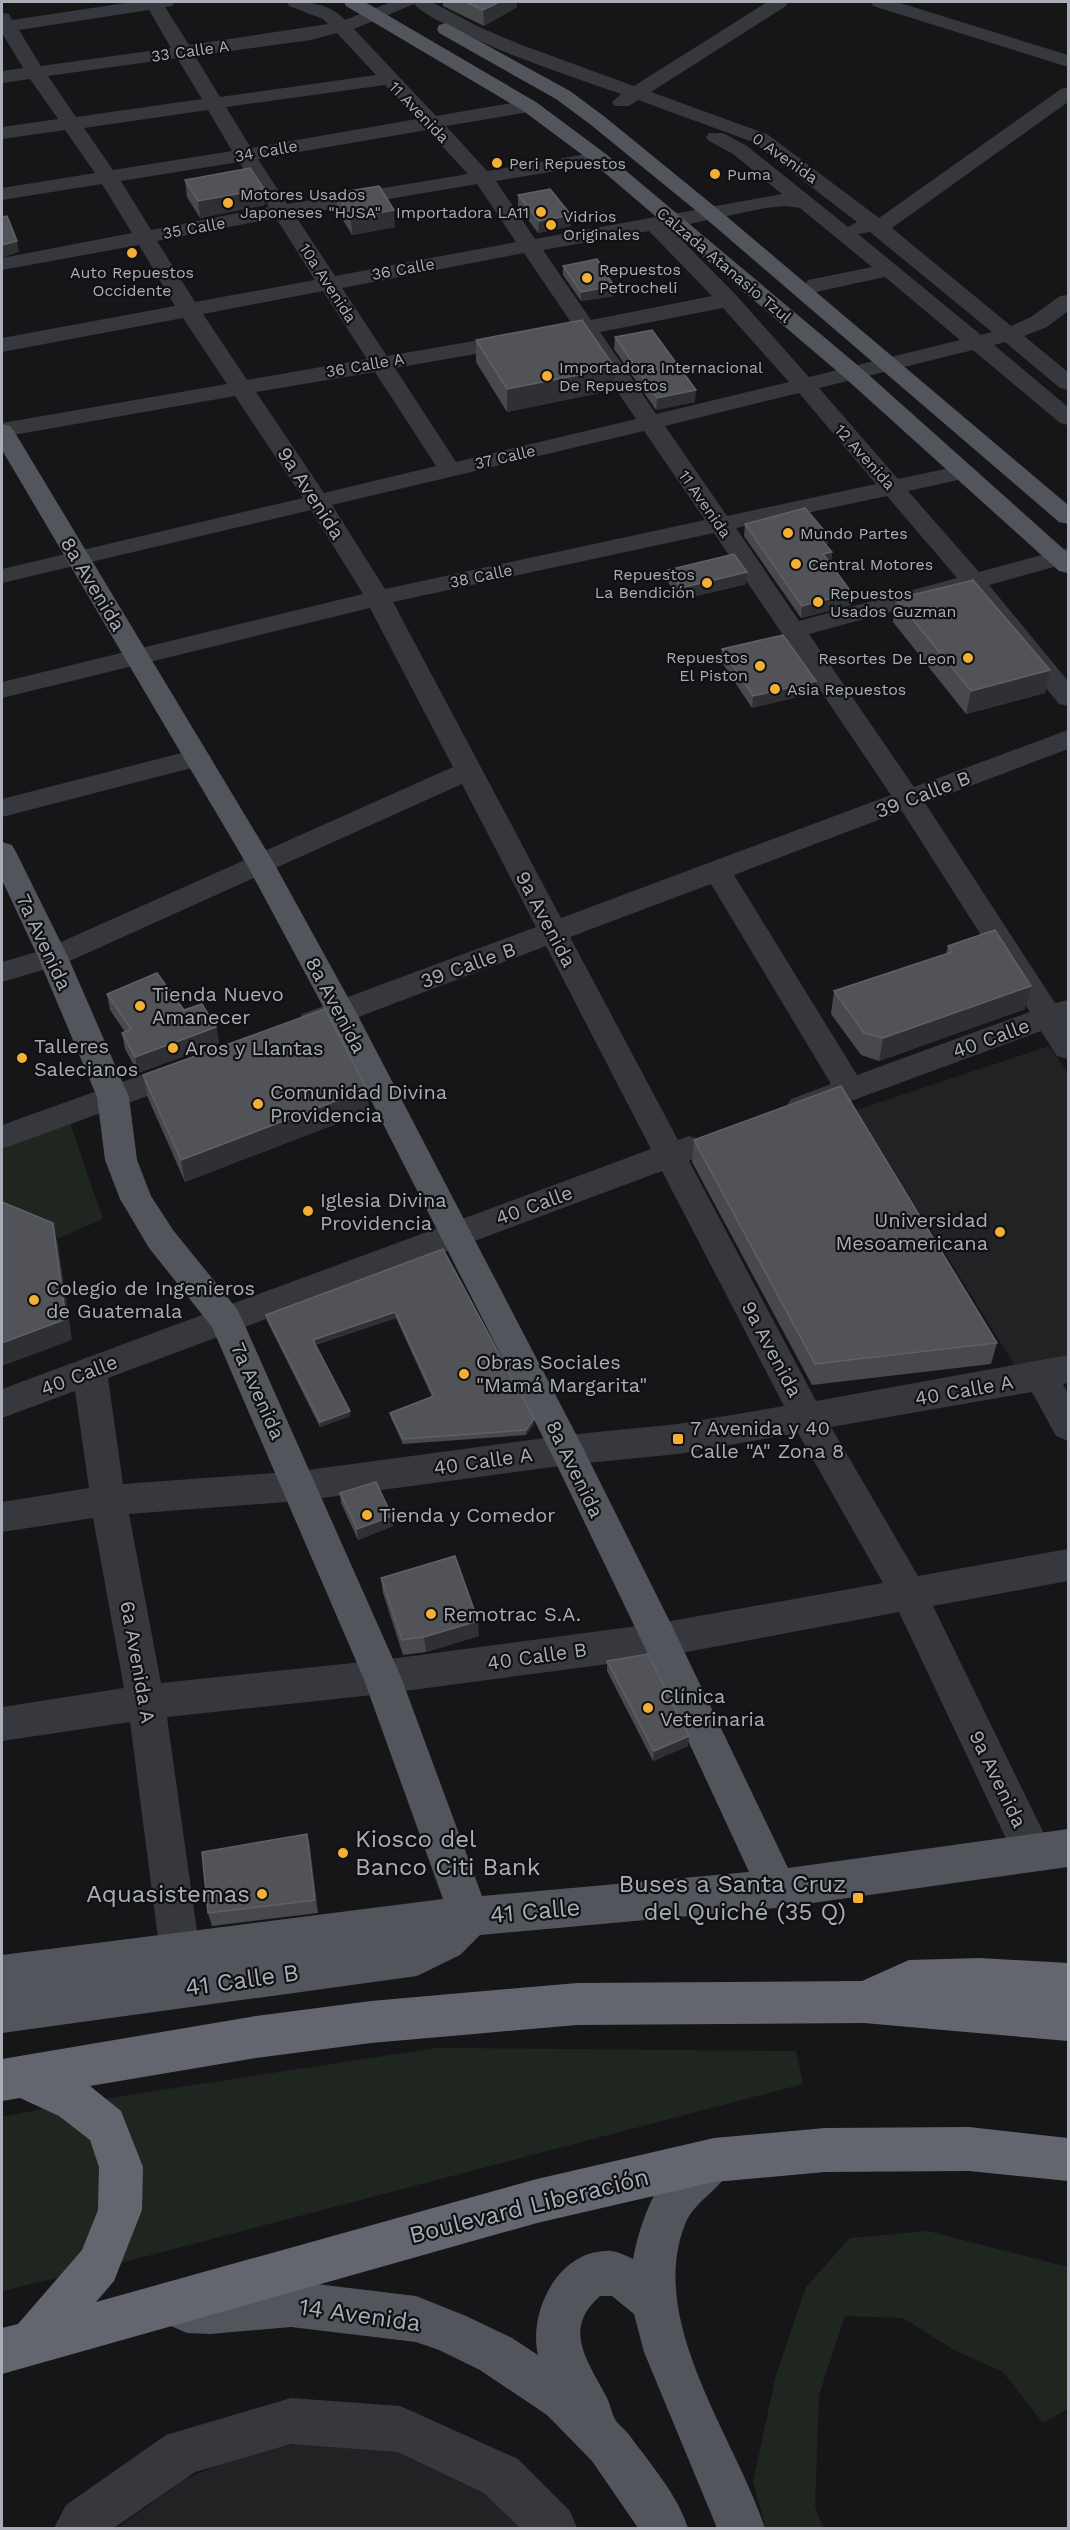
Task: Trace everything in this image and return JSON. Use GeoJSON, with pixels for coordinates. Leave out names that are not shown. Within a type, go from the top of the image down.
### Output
{"type":"FeatureCollection","features":[{"type":"Feature","properties":{"kind":"highway"},"geometry":{"type":"LineString","coordinates":[[864,2002],[909,1980],[980,1978],[1068,1983]]}},
{"type":"Feature","properties":{"kind":"highway"},"geometry":{"type":"LineString","coordinates":[[11,2078],[279,2034],[371,2022],[577,2004],[864,2002],[1068,2020]]}},
{"type":"Feature","properties":{"kind":"highway"},"geometry":{"type":"LineString","coordinates":[[11,2078],[74,2101],[106,2126],[121,2167],[120,2210],[98,2265],[16,2347]]}},
{"type":"Feature","properties":{"kind":"highway","name":"Boulevard Liberación"},"geometry":{"type":"LineString","coordinates":[[16,2347],[537,2200],[714,2160],[825,2150],[958,2149],[1068,2160]]}},
{"type":"Feature","properties":{"kind":"main road","name":"Calzada Atanasio Tzul"},"geometry":{"type":"LineString","coordinates":[[353,2],[422,40],[529,106],[599,158],[663,223],[853,373],[1065,560]]}},
{"type":"Feature","properties":{"kind":"main road","name":"Calzada Atanasio Tzul"},"geometry":{"type":"LineString","coordinates":[[407,2],[563,95],[598,121],[1068,517]]}},
{"type":"Feature","properties":{"kind":"main road"},"geometry":{"type":"LineString","coordinates":[[347,26],[422,40]]}},
{"type":"Feature","properties":{"kind":"main road","name":"8a Avenida"},"geometry":{"type":"LineString","coordinates":[[2,430],[261,865],[340,1012],[567,1450],[660,1640],[777,1889]]}},
{"type":"Feature","properties":{"kind":"main road","name":"7a Avenida"},"geometry":{"type":"LineString","coordinates":[[2,852],[54,957],[113,1097],[121,1160],[136,1198],[161,1239],[225,1319],[300,1486],[382,1677],[470,1917]]}},
{"type":"Feature","properties":{"kind":"main road","name":"41 Calle"},"geometry":{"type":"LineString","coordinates":[[2,1975],[470,1917],[777,1889],[1051,1850]]}},
{"type":"Feature","properties":{"kind":"main road","name":"41 Calle B"},"geometry":{"type":"LineString","coordinates":[[2,2013],[417,1956],[446,1941],[470,1917]]}},
{"type":"Feature","properties":{"kind":"main road"},"geometry":{"type":"LineString","coordinates":[[714,2160],[675,2198],[662,2224],[652,2273],[654,2301],[667,2352],[741,2529]]}},
{"type":"Feature","properties":{"kind":"main road"},"geometry":{"type":"LineString","coordinates":[[608,2445],[566,2370],[558,2338],[561,2313],[574,2289],[592,2276],[607,2273],[629,2280],[654,2301]]}},
{"type":"Feature","properties":{"kind":"main road","name":"14 Avenida"},"geometry":{"type":"LineString","coordinates":[[153,2309],[210,2311],[291,2304],[416,2319],[450,2332],[496,2354],[563,2400],[608,2445],[651,2505],[664,2529]]}},
{"type":"Feature","properties":{"kind":"street"},"geometry":{"type":"LineString","coordinates":[[3,24],[157,2]]}},
{"type":"Feature","properties":{"kind":"street","name":"10a Avenida"},"geometry":{"type":"LineString","coordinates":[[157,2],[183,51],[245,155],[450,470]]}},
{"type":"Feature","properties":{"kind":"street","name":"11 Avenida"},"geometry":{"type":"LineString","coordinates":[[296,2],[330,15],[347,26],[387,79],[483,178],[719,525],[1058,1013],[1068,1048]]}},
{"type":"Feature","properties":{"kind":"street","name":"33 Calle A"},"geometry":{"type":"LineString","coordinates":[[2,77],[347,26],[407,2]]}},
{"type":"Feature","properties":{"kind":"street","name":"0 Avenida"},"geometry":{"type":"LineString","coordinates":[[407,2],[434,11],[470,30],[556,64],[729,143],[888,269],[1068,418]]}},
{"type":"Feature","properties":{"kind":"street"},"geometry":{"type":"LineString","coordinates":[[628,97],[778,2]]}},
{"type":"Feature","properties":{"kind":"street"},"geometry":{"type":"LineString","coordinates":[[880,2],[1068,61]]}},
{"type":"Feature","properties":{"kind":"street","name":"9a Avenida"},"geometry":{"type":"LineString","coordinates":[[3,24],[108,177],[189,309],[317,501],[378,598],[808,1418],[1051,1850]]}},
{"type":"Feature","properties":{"kind":"street"},"geometry":{"type":"LineString","coordinates":[[2,133],[387,79]]}},
{"type":"Feature","properties":{"kind":"street"},"geometry":{"type":"LineString","coordinates":[[833,226],[877,227],[888,223],[1068,93]]}},
{"type":"Feature","properties":{"kind":"street","name":"0 Avenida"},"geometry":{"type":"LineString","coordinates":[[563,95],[628,97],[760,138],[877,227],[1068,383]]}},
{"type":"Feature","properties":{"kind":"street","name":"34 Calle"},"geometry":{"type":"LineString","coordinates":[[2,194],[529,106]]}},
{"type":"Feature","properties":{"kind":"street","name":"35 Calle"},"geometry":{"type":"LineString","coordinates":[[2,264],[282,211],[599,158]]}},
{"type":"Feature","properties":{"kind":"street","name":"36 Calle"},"geometry":{"type":"LineString","coordinates":[[2,345],[775,201],[805,203]]}},
{"type":"Feature","properties":{"kind":"street","name":"12 Avenida"},"geometry":{"type":"LineString","coordinates":[[663,223],[973,581],[1068,698]]}},
{"type":"Feature","properties":{"kind":"street"},"geometry":{"type":"LineString","coordinates":[[816,285],[862,277],[888,269]]}},
{"type":"Feature","properties":{"kind":"street","name":"36 Calle A"},"geometry":{"type":"LineString","coordinates":[[2,430],[585,328],[728,300]]}},
{"type":"Feature","properties":{"kind":"street","name":"37 Calle"},"geometry":{"type":"LineString","coordinates":[[2,576],[649,423],[1008,335],[1039,322],[1068,301]]}},
{"type":"Feature","properties":{"kind":"street"},"geometry":{"type":"LineString","coordinates":[[1001,363],[1032,354],[1052,340]]}},
{"type":"Feature","properties":{"kind":"street","name":"38 Calle"},"geometry":{"type":"LineString","coordinates":[[2,690],[378,598],[964,472]]}},
{"type":"Feature","properties":{"kind":"street"},"geometry":{"type":"LineString","coordinates":[[792,631],[973,581],[1065,560]]}},
{"type":"Feature","properties":{"kind":"street","name":"39 Calle B"},"geometry":{"type":"LineString","coordinates":[[286,1032],[554,934],[1068,739]]}},
{"type":"Feature","properties":{"kind":"street"},"geometry":{"type":"LineString","coordinates":[[2,808],[197,758]]}},
{"type":"Feature","properties":{"kind":"street"},"geometry":{"type":"LineString","coordinates":[[2,972],[54,957],[468,771]]}},
{"type":"Feature","properties":{"kind":"street"},"geometry":{"type":"LineString","coordinates":[[718,872],[850,1089]]}},
{"type":"Feature","properties":{"kind":"street","name":"40 Calle"},"geometry":{"type":"LineString","coordinates":[[776,1116],[1058,1013]]}},
{"type":"Feature","properties":{"kind":"street"},"geometry":{"type":"LineString","coordinates":[[2,1137],[211,1061]]}},
{"type":"Feature","properties":{"kind":"street","name":"40 Calle"},"geometry":{"type":"LineString","coordinates":[[2,1404],[225,1319],[712,1140]]}},
{"type":"Feature","properties":{"kind":"street","name":"6a Avenida A"},"geometry":{"type":"LineString","coordinates":[[90,1372],[108,1500],[146,1702],[180,1953]]}},
{"type":"Feature","properties":{"kind":"street"},"geometry":{"type":"LineString","coordinates":[[1055,1373],[1068,1426]]}},
{"type":"Feature","properties":{"kind":"street","name":"40 Calle A"},"geometry":{"type":"LineString","coordinates":[[2,1517],[108,1500],[300,1486],[567,1450],[678,1439],[1055,1373]]}},
{"type":"Feature","properties":{"kind":"street","name":"40 Calle B"},"geometry":{"type":"LineString","coordinates":[[2,1724],[146,1702],[382,1677],[660,1640],[1068,1565]]}},
{"type":"Feature","properties":{"kind":"street"},"geometry":{"type":"LineString","coordinates":[[78,2529],[83,2522],[183,2452],[291,2421],[400,2429],[501,2476],[553,2529]]}},
{"type":"Feature","properties":{"kind":"shaded area","name":"Universidad Mesoamericana"},"geometry":{"type":"Polygon","coordinates":[[[1049,1046],[1068,1073],[1068,1355],[1017,1369],[856,1110],[1049,1046]]]}},
{"type":"Feature","properties":{"kind":"shaded area"},"geometry":{"type":"Polygon","coordinates":[[[70,1123],[103,1219],[59,1238],[2,1212],[2,1149],[70,1123]]]}},
{"type":"Feature","properties":{"kind":"shaded area"},"geometry":{"type":"Polygon","coordinates":[[[436,2048],[796,2051],[803,2084],[128,2261],[2,2291],[2,2117],[57,2106],[436,2048]]]}},
{"type":"Feature","properties":{"kind":"shaded area"},"geometry":{"type":"Polygon","coordinates":[[[928,2231],[1068,2267],[1068,2409],[1043,2423],[1003,2372],[954,2350],[903,2318],[845,2316],[819,2395],[815,2506],[823,2528],[766,2528],[753,2482],[776,2375],[806,2287],[850,2238],[928,2231]]]}},
{"type":"Feature","properties":{"kind":"shaded area"},"geometry":{"type":"Polygon","coordinates":[[[320,2440],[388,2445],[514,2505],[538,2528],[117,2528],[185,2479],[251,2452],[320,2440]]]}},
{"type":"Feature","properties":{"kind":"building"},"geometry":{"type":"Polygon","coordinates":[[[466,2],[499,2],[483,10],[466,2]]]}},
{"type":"Feature","properties":{"kind":"building"},"geometry":{"type":"Polygon","coordinates":[[[250,168],[264,189],[198,201],[185,180],[250,168]]]}},
{"type":"Feature","properties":{"kind":"building"},"geometry":{"type":"Polygon","coordinates":[[[379,186],[394,210],[351,218],[336,193],[379,186]]]}},
{"type":"Feature","properties":{"kind":"building"},"geometry":{"type":"Polygon","coordinates":[[[550,189],[571,215],[539,221],[518,195],[550,189]]]}},
{"type":"Feature","properties":{"kind":"building"},"geometry":{"type":"Polygon","coordinates":[[[7,216],[17,241],[2,245],[2,217],[7,216]]]}},
{"type":"Feature","properties":{"kind":"building"},"geometry":{"type":"Polygon","coordinates":[[[597,259],[614,286],[581,292],[563,266],[597,259]]]}},
{"type":"Feature","properties":{"kind":"building"},"geometry":{"type":"Polygon","coordinates":[[[582,320],[615,368],[507,389],[476,340],[582,320]]]}},
{"type":"Feature","properties":{"kind":"building"},"geometry":{"type":"Polygon","coordinates":[[[652,330],[696,390],[657,398],[615,337],[652,330]]]}},
{"type":"Feature","properties":{"kind":"building"},"geometry":{"type":"Polygon","coordinates":[[[805,508],[828,535],[819,537],[832,552],[823,554],[852,593],[802,606],[745,524],[805,508]]]}},
{"type":"Feature","properties":{"kind":"building"},"geometry":{"type":"Polygon","coordinates":[[[734,554],[747,572],[681,588],[668,570],[734,554]]]}},
{"type":"Feature","properties":{"kind":"building","name":"Resortes De Leon"},"geometry":{"type":"Polygon","coordinates":[[[973,580],[1050,670],[971,691],[896,599],[973,580]]]}},
{"type":"Feature","properties":{"kind":"building"},"geometry":{"type":"Polygon","coordinates":[[[783,635],[816,681],[753,696],[722,649],[783,635]]]}},
{"type":"Feature","properties":{"kind":"building"},"geometry":{"type":"Polygon","coordinates":[[[995,930],[1031,986],[883,1038],[864,1033],[834,991],[952,952],[948,946],[995,930]]]}},
{"type":"Feature","properties":{"kind":"building"},"geometry":{"type":"Polygon","coordinates":[[[157,973],[184,1010],[202,1004],[216,1027],[135,1057],[122,1033],[131,1029],[107,994],[157,973]]]}},
{"type":"Feature","properties":{"kind":"building","name":"Comunidad Divina Providencia"},"geometry":{"type":"Polygon","coordinates":[[[325,1009],[367,1089],[181,1160],[143,1075],[325,1009]]]}},
{"type":"Feature","properties":{"kind":"building"},"geometry":{"type":"Polygon","coordinates":[[[841,1086],[997,1343],[815,1364],[694,1140],[841,1086]]]}},
{"type":"Feature","properties":{"kind":"building","name":"Colegio de Ingenieros de Guatemala"},"geometry":{"type":"Polygon","coordinates":[[[2,1202],[53,1223],[66,1319],[2,1343],[2,1202]]]}},
{"type":"Feature","properties":{"kind":"building","name":"Obras Sociales \"Mamá Margarita\""},"geometry":{"type":"Polygon","coordinates":[[[443,1249],[534,1419],[526,1430],[403,1439],[390,1413],[434,1396],[395,1312],[313,1340],[350,1411],[320,1422],[266,1315],[443,1249]]]}},
{"type":"Feature","properties":{"kind":"building","name":"Tienda y Comedor"},"geometry":{"type":"Polygon","coordinates":[[[376,1482],[392,1516],[357,1529],[340,1493],[376,1482]]]}},
{"type":"Feature","properties":{"kind":"building","name":"Remotrac S.A."},"geometry":{"type":"Polygon","coordinates":[[[455,1556],[478,1621],[424,1637],[402,1640],[381,1578],[455,1556]]]}},
{"type":"Feature","properties":{"kind":"building","name":"Clínica Veterinaria"},"geometry":{"type":"Polygon","coordinates":[[[648,1654],[689,1736],[654,1751],[607,1661],[648,1654]]]}},
{"type":"Feature","properties":{"kind":"building","name":"Aquasistemas"},"geometry":{"type":"Polygon","coordinates":[[[307,1834],[315,1900],[208,1913],[202,1852],[307,1834]]]}},
{"type":"Feature","properties":{"kind":"place","name":"Peri Repuestos"},"geometry":{"type":"Point","coordinates":[497,163]}},
{"type":"Feature","properties":{"kind":"place","name":"Puma"},"geometry":{"type":"Point","coordinates":[715,174]}},
{"type":"Feature","properties":{"kind":"place","name":"Motores Usados Japoneses \"HJSA\""},"geometry":{"type":"Point","coordinates":[228,203]}},
{"type":"Feature","properties":{"kind":"place","name":"Importadora LA11"},"geometry":{"type":"Point","coordinates":[541,212]}},
{"type":"Feature","properties":{"kind":"place","name":"Vidrios Originales"},"geometry":{"type":"Point","coordinates":[551,225]}},
{"type":"Feature","properties":{"kind":"place","name":"Auto Repuestos Occidente"},"geometry":{"type":"Point","coordinates":[132,253]}},
{"type":"Feature","properties":{"kind":"place","name":"Repuestos Petrocheli"},"geometry":{"type":"Point","coordinates":[587,278]}},
{"type":"Feature","properties":{"kind":"place","name":"Importadora Internacional De Repuestos"},"geometry":{"type":"Point","coordinates":[547,376]}},
{"type":"Feature","properties":{"kind":"place","name":"Mundo Partes"},"geometry":{"type":"Point","coordinates":[788,533]}},
{"type":"Feature","properties":{"kind":"place","name":"Central Motores"},"geometry":{"type":"Point","coordinates":[796,564]}},
{"type":"Feature","properties":{"kind":"place","name":"Repuestos La Bendición"},"geometry":{"type":"Point","coordinates":[707,583]}},
{"type":"Feature","properties":{"kind":"place","name":"Repuestos Usados Guzman"},"geometry":{"type":"Point","coordinates":[818,602]}},
{"type":"Feature","properties":{"kind":"place","name":"Resortes De Leon"},"geometry":{"type":"Point","coordinates":[968,658]}},
{"type":"Feature","properties":{"kind":"place","name":"Repuestos El Piston"},"geometry":{"type":"Point","coordinates":[760,666]}},
{"type":"Feature","properties":{"kind":"place","name":"Asia Repuestos"},"geometry":{"type":"Point","coordinates":[775,689]}},
{"type":"Feature","properties":{"kind":"place","name":"Tienda Nuevo Amanecer"},"geometry":{"type":"Point","coordinates":[140,1006]}},
{"type":"Feature","properties":{"kind":"place","name":"Aros y Llantas"},"geometry":{"type":"Point","coordinates":[173,1048]}},
{"type":"Feature","properties":{"kind":"place","name":"Talleres Salecianos"},"geometry":{"type":"Point","coordinates":[22,1058]}},
{"type":"Feature","properties":{"kind":"place","name":"Comunidad Divina Providencia"},"geometry":{"type":"Point","coordinates":[258,1104]}},
{"type":"Feature","properties":{"kind":"place","name":"Iglesia Divina Providencia"},"geometry":{"type":"Point","coordinates":[308,1211]}},
{"type":"Feature","properties":{"kind":"place","name":"Universidad Mesoamericana"},"geometry":{"type":"Point","coordinates":[1000,1232]}},
{"type":"Feature","properties":{"kind":"place","name":"Colegio de Ingenieros de Guatemala"},"geometry":{"type":"Point","coordinates":[34,1300]}},
{"type":"Feature","properties":{"kind":"place","name":"Obras Sociales \"Mamá Margarita\""},"geometry":{"type":"Point","coordinates":[464,1374]}},
{"type":"Feature","properties":{"kind":"place","name":"7 Avenida y 40 Calle \"A\" Zona 8"},"geometry":{"type":"Point","coordinates":[678,1439]}},
{"type":"Feature","properties":{"kind":"place","name":"Tienda y Comedor"},"geometry":{"type":"Point","coordinates":[367,1515]}},
{"type":"Feature","properties":{"kind":"place","name":"Remotrac S.A."},"geometry":{"type":"Point","coordinates":[431,1614]}},
{"type":"Feature","properties":{"kind":"place","name":"Clínica Veterinaria"},"geometry":{"type":"Point","coordinates":[648,1708]}},
{"type":"Feature","properties":{"kind":"place","name":"Kiosco del Banco Citi Bank"},"geometry":{"type":"Point","coordinates":[343,1853]}},
{"type":"Feature","properties":{"kind":"place","name":"Aquasistemas"},"geometry":{"type":"Point","coordinates":[262,1894]}},
{"type":"Feature","properties":{"kind":"place","name":"Buses a Santa Cruz del Quiché (35 Q)"},"geometry":{"type":"Point","coordinates":[858,1898]}}]}
